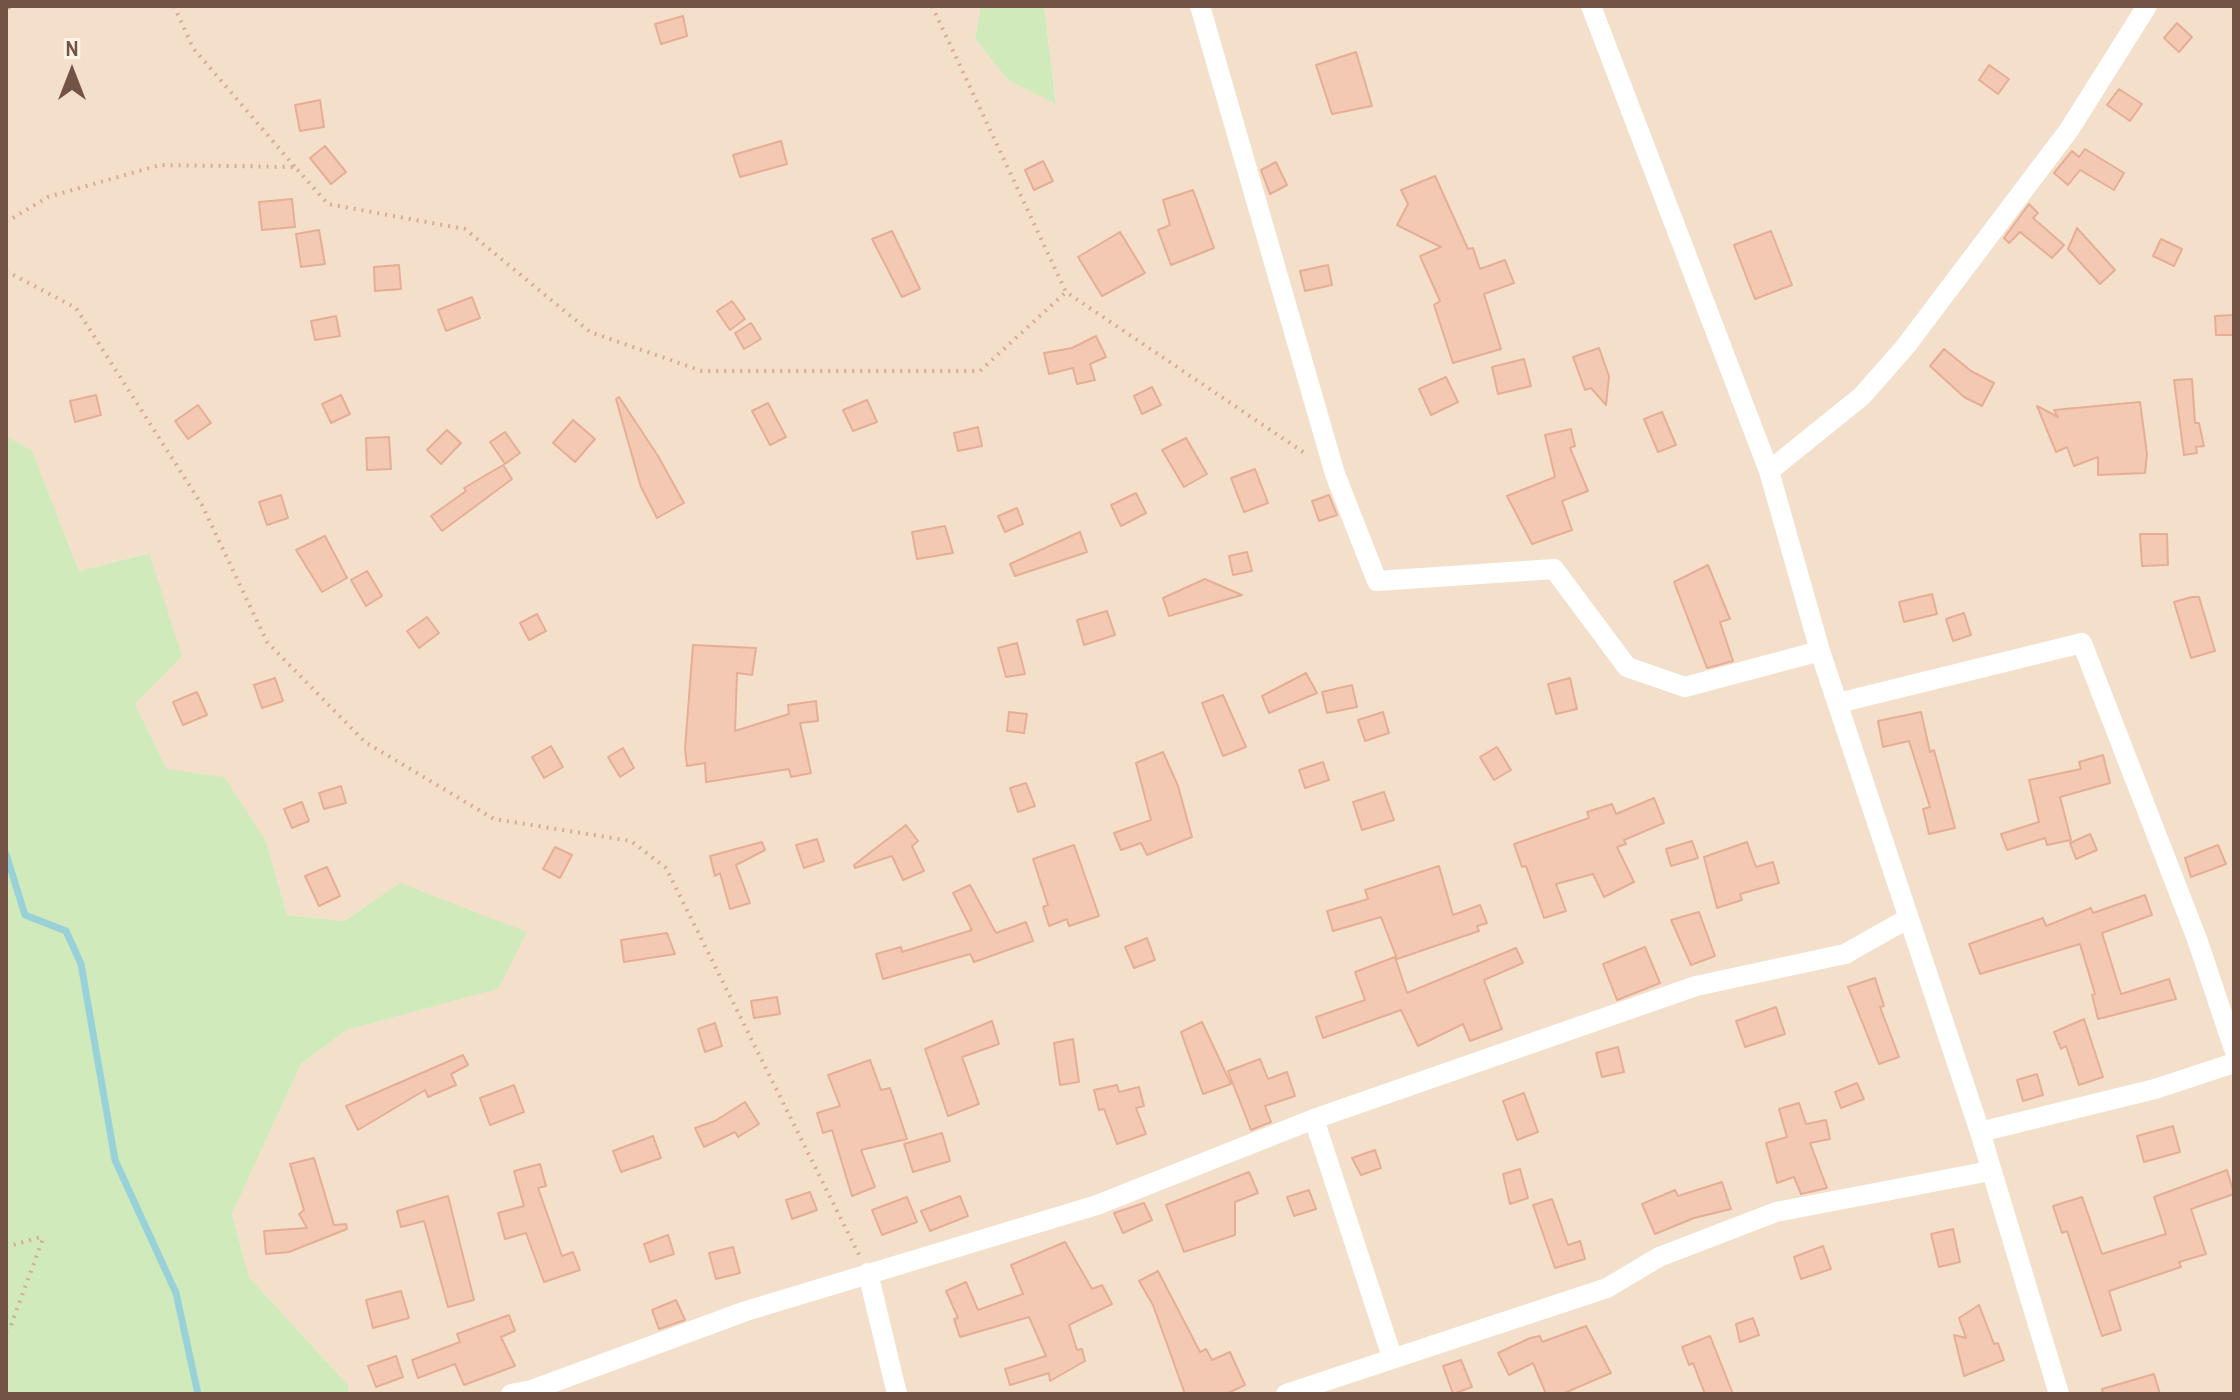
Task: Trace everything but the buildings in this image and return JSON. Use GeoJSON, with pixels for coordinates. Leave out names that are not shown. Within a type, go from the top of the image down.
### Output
{"type":"FeatureCollection","features":[{"type":"Feature","properties":{"kind":"street"},"geometry":{"type":"LineString","coordinates":[[1200,6],[1335,474],[1377,581],[1554,569],[1627,667],[1685,687],[1820,651]]}},
{"type":"Feature","properties":{"kind":"street"},"geometry":{"type":"LineString","coordinates":[[1591,6],[1769,471],[1820,651],[1980,1132],[2059,1394]]}},
{"type":"Feature","properties":{"kind":"street"},"geometry":{"type":"LineString","coordinates":[[1769,471],[1862,396],[1905,347],[2069,130],[2147,6]]}},
{"type":"Feature","properties":{"kind":"street"},"geometry":{"type":"LineString","coordinates":[[1838,703],[2082,643],[2197,939],[2234,1049]]}},
{"type":"Feature","properties":{"kind":"street"},"geometry":{"type":"LineString","coordinates":[[511,1394],[532,1390],[746,1311],[1097,1205],[1314,1119],[1696,986],[1845,954],[1907,919]]}},
{"type":"Feature","properties":{"kind":"street"},"geometry":{"type":"LineString","coordinates":[[1980,1132],[2155,1089],[2234,1063]]}},
{"type":"Feature","properties":{"kind":"street"},"geometry":{"type":"LineString","coordinates":[[1314,1119],[1392,1357]]}},
{"type":"Feature","properties":{"kind":"street"},"geometry":{"type":"LineString","coordinates":[[1286,1394],[1607,1288],[1659,1257],[1776,1212],[1990,1171]]}},
{"type":"Feature","properties":{"kind":"street"},"geometry":{"type":"LineString","coordinates":[[868,1273],[897,1394]]}},
{"type":"Feature","properties":{"kind":"path"},"geometry":{"type":"LineString","coordinates":[[6,17],[9,6]]}},
{"type":"Feature","properties":{"kind":"path"},"geometry":{"type":"LineString","coordinates":[[174,6],[193,48],[328,204],[465,229],[590,332],[702,371],[980,371],[1066,292]]}},
{"type":"Feature","properties":{"kind":"path"},"geometry":{"type":"LineString","coordinates":[[602,6],[707,6]]}},
{"type":"Feature","properties":{"kind":"path"},"geometry":{"type":"LineString","coordinates":[[932,6],[1066,292],[1335,474]]}},
{"type":"Feature","properties":{"kind":"path"},"geometry":{"type":"LineString","coordinates":[[6,222],[48,197],[160,165],[295,167]]}},
{"type":"Feature","properties":{"kind":"path"},"geometry":{"type":"LineString","coordinates":[[6,271],[76,308],[202,505],[267,642],[365,742],[494,819],[631,841],[666,868],[868,1273]]}},
{"type":"Feature","properties":{"kind":"path"},"geometry":{"type":"LineString","coordinates":[[6,1247],[44,1236],[10,1328],[6,1331]]}},
{"type":"Feature","properties":{"kind":"shaded area"},"geometry":{"type":"Polygon","coordinates":[[[6,6],[981,6],[975,39],[1008,80],[1056,103],[1044,6],[2234,6],[2234,1394],[349,1394],[348,1385],[249,1277],[232,1214],[301,1064],[347,1030],[498,989],[400,884],[343,921],[287,915],[266,841],[167,769],[135,704],[148,553],[79,571],[32,450],[6,436],[6,6]]]}},
{"type":"Feature","properties":{"kind":"green space"},"geometry":{"type":"Polygon","coordinates":[[[981,6],[1044,6],[1056,104],[1008,80],[975,39],[981,6]]]}},
{"type":"Feature","properties":{"kind":"green space"},"geometry":{"type":"Polygon","coordinates":[[[6,436],[32,450],[79,571],[149,553],[182,656],[135,704],[167,769],[224,777],[266,841],[287,915],[344,921],[400,883],[527,932],[498,989],[347,1030],[301,1064],[232,1214],[249,1277],[348,1385],[349,1394],[6,1394],[6,436]]]}},
{"type":"Feature","properties":{"kind":"waterway"},"geometry":{"type":"LineString","coordinates":[[6,854],[25,915],[66,931],[81,964],[115,1160],[176,1293],[198,1394]]}}]}
